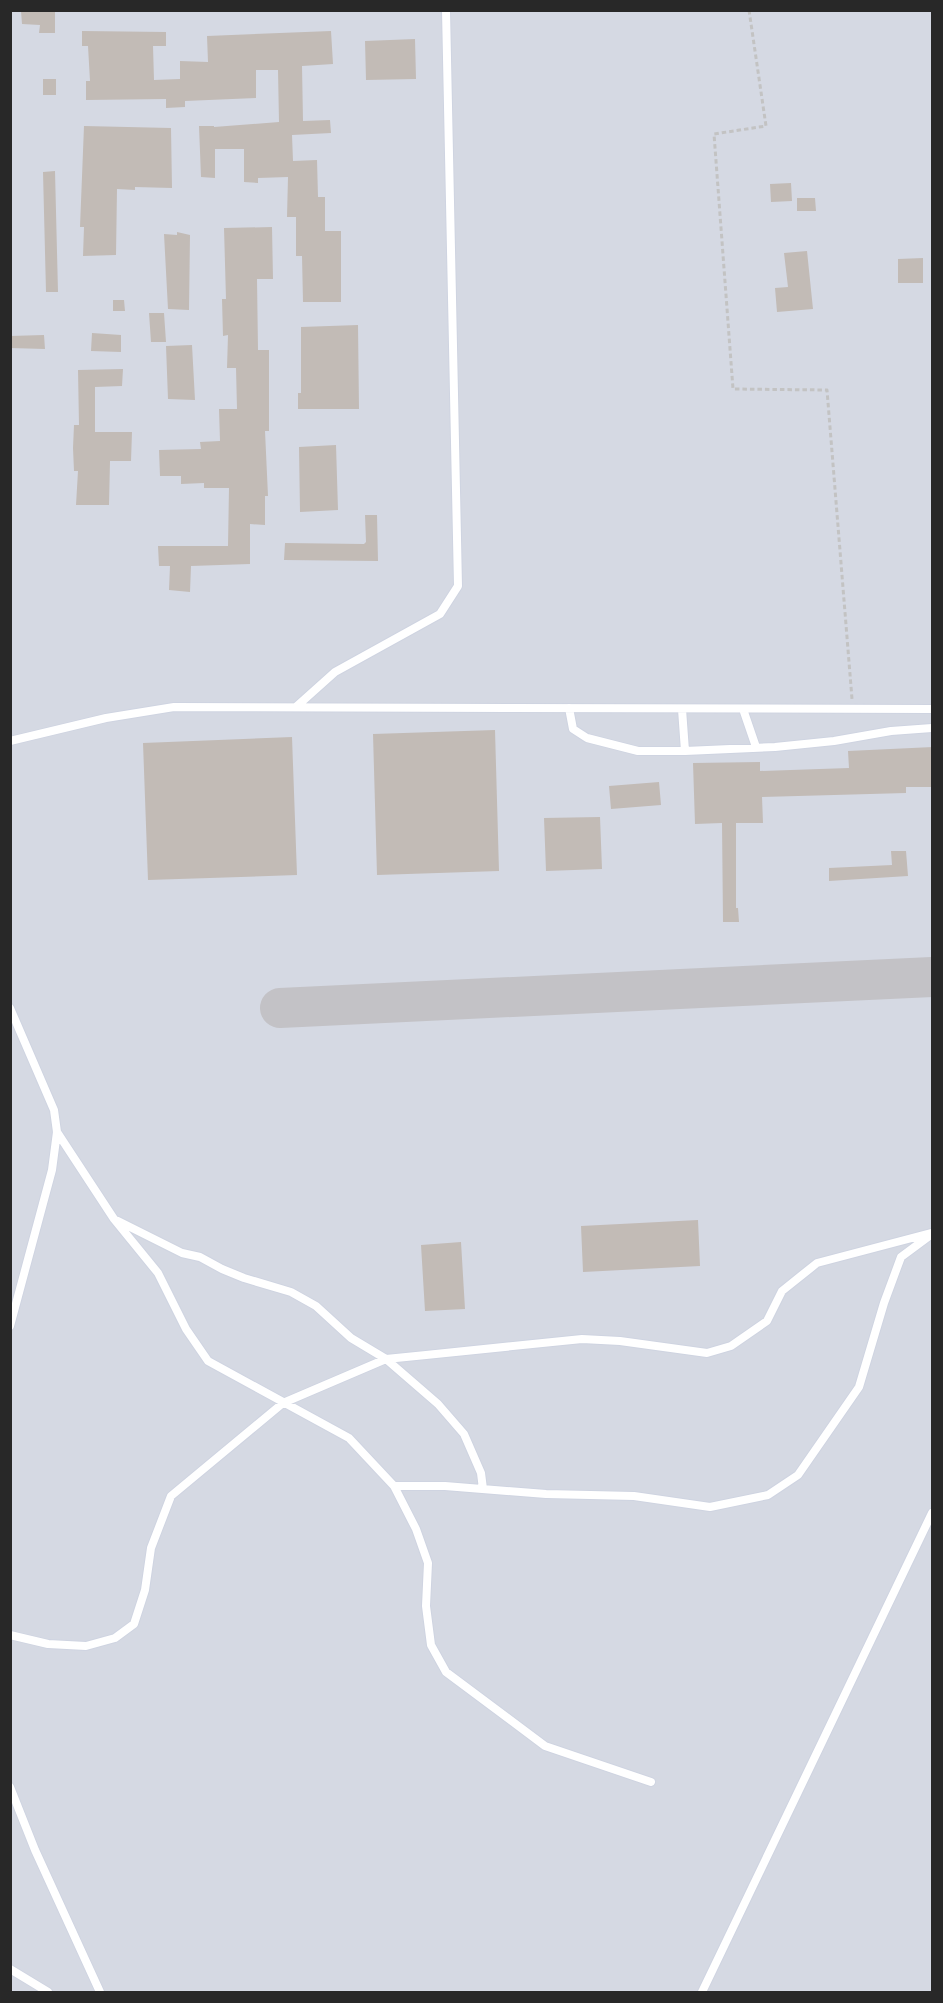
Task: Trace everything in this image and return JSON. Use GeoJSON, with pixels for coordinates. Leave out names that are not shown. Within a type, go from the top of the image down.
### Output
{"type":"FeatureCollection","features":[{"type":"Feature","properties":{"kind":"lane"},"geometry":{"type":"LineString","coordinates":[[297,706],[335,672],[440,614],[458,586],[446,10]]}},
{"type":"Feature","properties":{"kind":"lane"},"geometry":{"type":"LineString","coordinates":[[10,741],[106,718],[174,707],[933,709]]}},
{"type":"Feature","properties":{"kind":"lane"},"geometry":{"type":"LineString","coordinates":[[569,708],[573,729],[586,738],[638,751],[685,751],[834,741],[891,731],[933,728]]}},
{"type":"Feature","properties":{"kind":"lane"},"geometry":{"type":"LineString","coordinates":[[682,709],[685,751]]}},
{"type":"Feature","properties":{"kind":"lane"},"geometry":{"type":"LineString","coordinates":[[742,709],[756,747]]}},
{"type":"Feature","properties":{"kind":"lane"},"geometry":{"type":"LineString","coordinates":[[10,1008],[54,1110],[57,1132],[52,1170],[10,1326]]}},
{"type":"Feature","properties":{"kind":"lane"},"geometry":{"type":"LineString","coordinates":[[57,1132],[114,1219],[158,1273],[186,1329],[208,1361],[349,1438],[394,1486],[416,1529],[428,1563],[426,1606],[431,1645],[446,1672],[545,1746],[651,1782]]}},
{"type":"Feature","properties":{"kind":"lane"},"geometry":{"type":"LineString","coordinates":[[114,1219],[182,1253],[200,1257],[244,1278],[291,1292],[316,1306],[351,1338],[386,1359],[438,1404],[465,1434],[481,1473],[483,1489]]}},
{"type":"Feature","properties":{"kind":"lane"},"geometry":{"type":"LineString","coordinates":[[10,1635],[48,1644],[86,1646],[116,1638],[134,1624],[145,1590],[151,1548],[171,1496],[283,1403],[386,1359],[582,1339],[620,1341],[707,1353],[731,1346],[767,1322],[782,1292],[817,1263],[933,1233]]}},
{"type":"Feature","properties":{"kind":"lane"},"geometry":{"type":"LineString","coordinates":[[394,1486],[445,1486],[546,1494],[634,1496],[710,1507],[768,1495],[798,1475],[859,1388],[884,1303],[901,1257],[933,1233]]}},
{"type":"Feature","properties":{"kind":"lane"},"geometry":{"type":"LineString","coordinates":[[702,1992],[933,1513]]}},
{"type":"Feature","properties":{"kind":"lane"},"geometry":{"type":"LineString","coordinates":[[10,1787],[35,1850],[100,1992]]}},
{"type":"Feature","properties":{"kind":"lane"},"geometry":{"type":"LineString","coordinates":[[10,1969],[48,1992]]}},
{"type":"Feature","properties":{"kind":"path"},"geometry":{"type":"LineString","coordinates":[[749,10],[766,126],[714,134],[733,389],[827,390],[852,710]]}},
{"type":"Feature","properties":{"kind":"shaded area"},"geometry":{"type":"Polygon","coordinates":[[[11,11],[932,11],[932,1992],[11,1992],[11,11]]]}},
{"type":"Feature","properties":{"kind":"building"},"geometry":{"type":"Polygon","coordinates":[[[40,10],[55,10],[55,33],[39,33],[40,25],[22,24],[21,11],[40,12],[40,10]]]}},
{"type":"Feature","properties":{"kind":"building"},"geometry":{"type":"Polygon","coordinates":[[[82,31],[166,32],[166,46],[153,46],[154,80],[180,79],[180,61],[208,62],[207,36],[331,31],[333,64],[302,66],[303,121],[330,120],[331,133],[292,135],[293,161],[317,160],[318,197],[325,197],[325,231],[341,231],[341,302],[303,302],[302,256],[296,256],[296,217],[287,217],[288,177],[258,178],[258,183],[244,182],[244,149],[215,149],[215,178],[201,177],[199,126],[279,122],[278,70],[256,70],[256,98],[185,101],[185,107],[166,108],[166,99],[86,100],[86,81],[90,81],[88,46],[82,46],[82,31]]]}},
{"type":"Feature","properties":{"kind":"building"},"geometry":{"type":"Polygon","coordinates":[[[415,39],[416,79],[366,80],[365,41],[415,39]]]}},
{"type":"Feature","properties":{"kind":"building"},"geometry":{"type":"Polygon","coordinates":[[[43,79],[56,79],[56,95],[43,95],[43,79]]]}},
{"type":"Feature","properties":{"kind":"building"},"geometry":{"type":"Polygon","coordinates":[[[84,126],[171,128],[172,188],[117,189],[116,255],[83,256],[84,227],[80,227],[84,126]]]}},
{"type":"Feature","properties":{"kind":"building"},"geometry":{"type":"Polygon","coordinates":[[[55,171],[58,292],[46,292],[43,172],[55,171]]]}},
{"type":"Feature","properties":{"kind":"building"},"geometry":{"type":"Polygon","coordinates":[[[791,183],[792,201],[771,202],[770,184],[791,183]]]}},
{"type":"Feature","properties":{"kind":"building"},"geometry":{"type":"Polygon","coordinates":[[[797,198],[815,198],[816,211],[797,211],[797,198]]]}},
{"type":"Feature","properties":{"kind":"building"},"geometry":{"type":"Polygon","coordinates":[[[272,227],[273,279],[257,279],[258,350],[269,350],[269,431],[265,431],[268,496],[265,496],[265,525],[250,524],[250,564],[191,566],[190,592],[169,590],[170,566],[159,566],[158,546],[228,546],[229,488],[204,488],[204,483],[181,484],[181,476],[160,476],[159,450],[201,449],[200,442],[220,441],[219,409],[237,409],[236,368],[227,368],[228,335],[223,336],[222,299],[226,299],[224,228],[272,227]]]}},
{"type":"Feature","properties":{"kind":"building"},"geometry":{"type":"Polygon","coordinates":[[[177,232],[190,235],[189,310],[168,309],[164,234],[177,235],[177,232]]]}},
{"type":"Feature","properties":{"kind":"building"},"geometry":{"type":"Polygon","coordinates":[[[807,251],[813,309],[777,312],[775,288],[788,287],[784,253],[807,251]]]}},
{"type":"Feature","properties":{"kind":"building"},"geometry":{"type":"Polygon","coordinates":[[[923,258],[923,283],[898,283],[898,259],[923,258]]]}},
{"type":"Feature","properties":{"kind":"building"},"geometry":{"type":"Polygon","coordinates":[[[113,300],[124,300],[125,311],[113,311],[113,300]]]}},
{"type":"Feature","properties":{"kind":"building"},"geometry":{"type":"Polygon","coordinates":[[[149,313],[164,313],[166,342],[151,342],[149,313]]]}},
{"type":"Feature","properties":{"kind":"building"},"geometry":{"type":"Polygon","coordinates":[[[358,325],[359,409],[298,409],[298,393],[301,393],[301,327],[358,325]]]}},
{"type":"Feature","properties":{"kind":"building"},"geometry":{"type":"Polygon","coordinates":[[[92,333],[121,335],[121,352],[91,351],[92,333]]]}},
{"type":"Feature","properties":{"kind":"building"},"geometry":{"type":"Polygon","coordinates":[[[44,335],[45,349],[10,348],[10,336],[44,335]]]}},
{"type":"Feature","properties":{"kind":"building"},"geometry":{"type":"Polygon","coordinates":[[[192,345],[195,400],[168,399],[166,346],[192,345]]]}},
{"type":"Feature","properties":{"kind":"building"},"geometry":{"type":"Polygon","coordinates":[[[123,369],[122,386],[95,387],[95,432],[132,432],[131,461],[110,461],[109,505],[76,505],[78,471],[74,471],[73,448],[74,425],[79,425],[78,370],[123,369]]]}},
{"type":"Feature","properties":{"kind":"building"},"geometry":{"type":"Polygon","coordinates":[[[336,445],[338,510],[300,512],[299,447],[336,445]]]}},
{"type":"Feature","properties":{"kind":"building"},"geometry":{"type":"Polygon","coordinates":[[[365,515],[377,515],[378,561],[284,560],[285,543],[364,544],[366,542],[365,515]]]}},
{"type":"Feature","properties":{"kind":"building"},"geometry":{"type":"Polygon","coordinates":[[[495,730],[499,871],[377,875],[373,734],[495,730]]]}},
{"type":"Feature","properties":{"kind":"building"},"geometry":{"type":"Polygon","coordinates":[[[292,737],[297,875],[148,880],[143,743],[292,737]]]}},
{"type":"Feature","properties":{"kind":"building"},"geometry":{"type":"Polygon","coordinates":[[[933,747],[933,787],[906,787],[906,793],[762,797],[763,823],[736,823],[736,908],[738,908],[739,922],[723,922],[722,823],[695,824],[693,763],[760,762],[760,771],[849,768],[848,751],[933,747]]]}},
{"type":"Feature","properties":{"kind":"building"},"geometry":{"type":"Polygon","coordinates":[[[659,782],[661,805],[611,809],[609,786],[659,782]]]}},
{"type":"Feature","properties":{"kind":"building"},"geometry":{"type":"Polygon","coordinates":[[[600,817],[602,869],[546,871],[544,818],[600,817]]]}},
{"type":"Feature","properties":{"kind":"building"},"geometry":{"type":"Polygon","coordinates":[[[891,851],[906,851],[908,876],[829,881],[829,868],[892,865],[891,851]]]}},
{"type":"Feature","properties":{"kind":"building"},"geometry":{"type":"Polygon","coordinates":[[[698,1220],[700,1266],[583,1272],[581,1226],[698,1220]]]}},
{"type":"Feature","properties":{"kind":"building"},"geometry":{"type":"Polygon","coordinates":[[[461,1242],[465,1309],[425,1311],[421,1245],[461,1242]]]}},
{"type":"Feature","properties":{"kind":"taxiway"},"geometry":{"type":"LineString","coordinates":[[280,1008],[932,977]]}}]}
